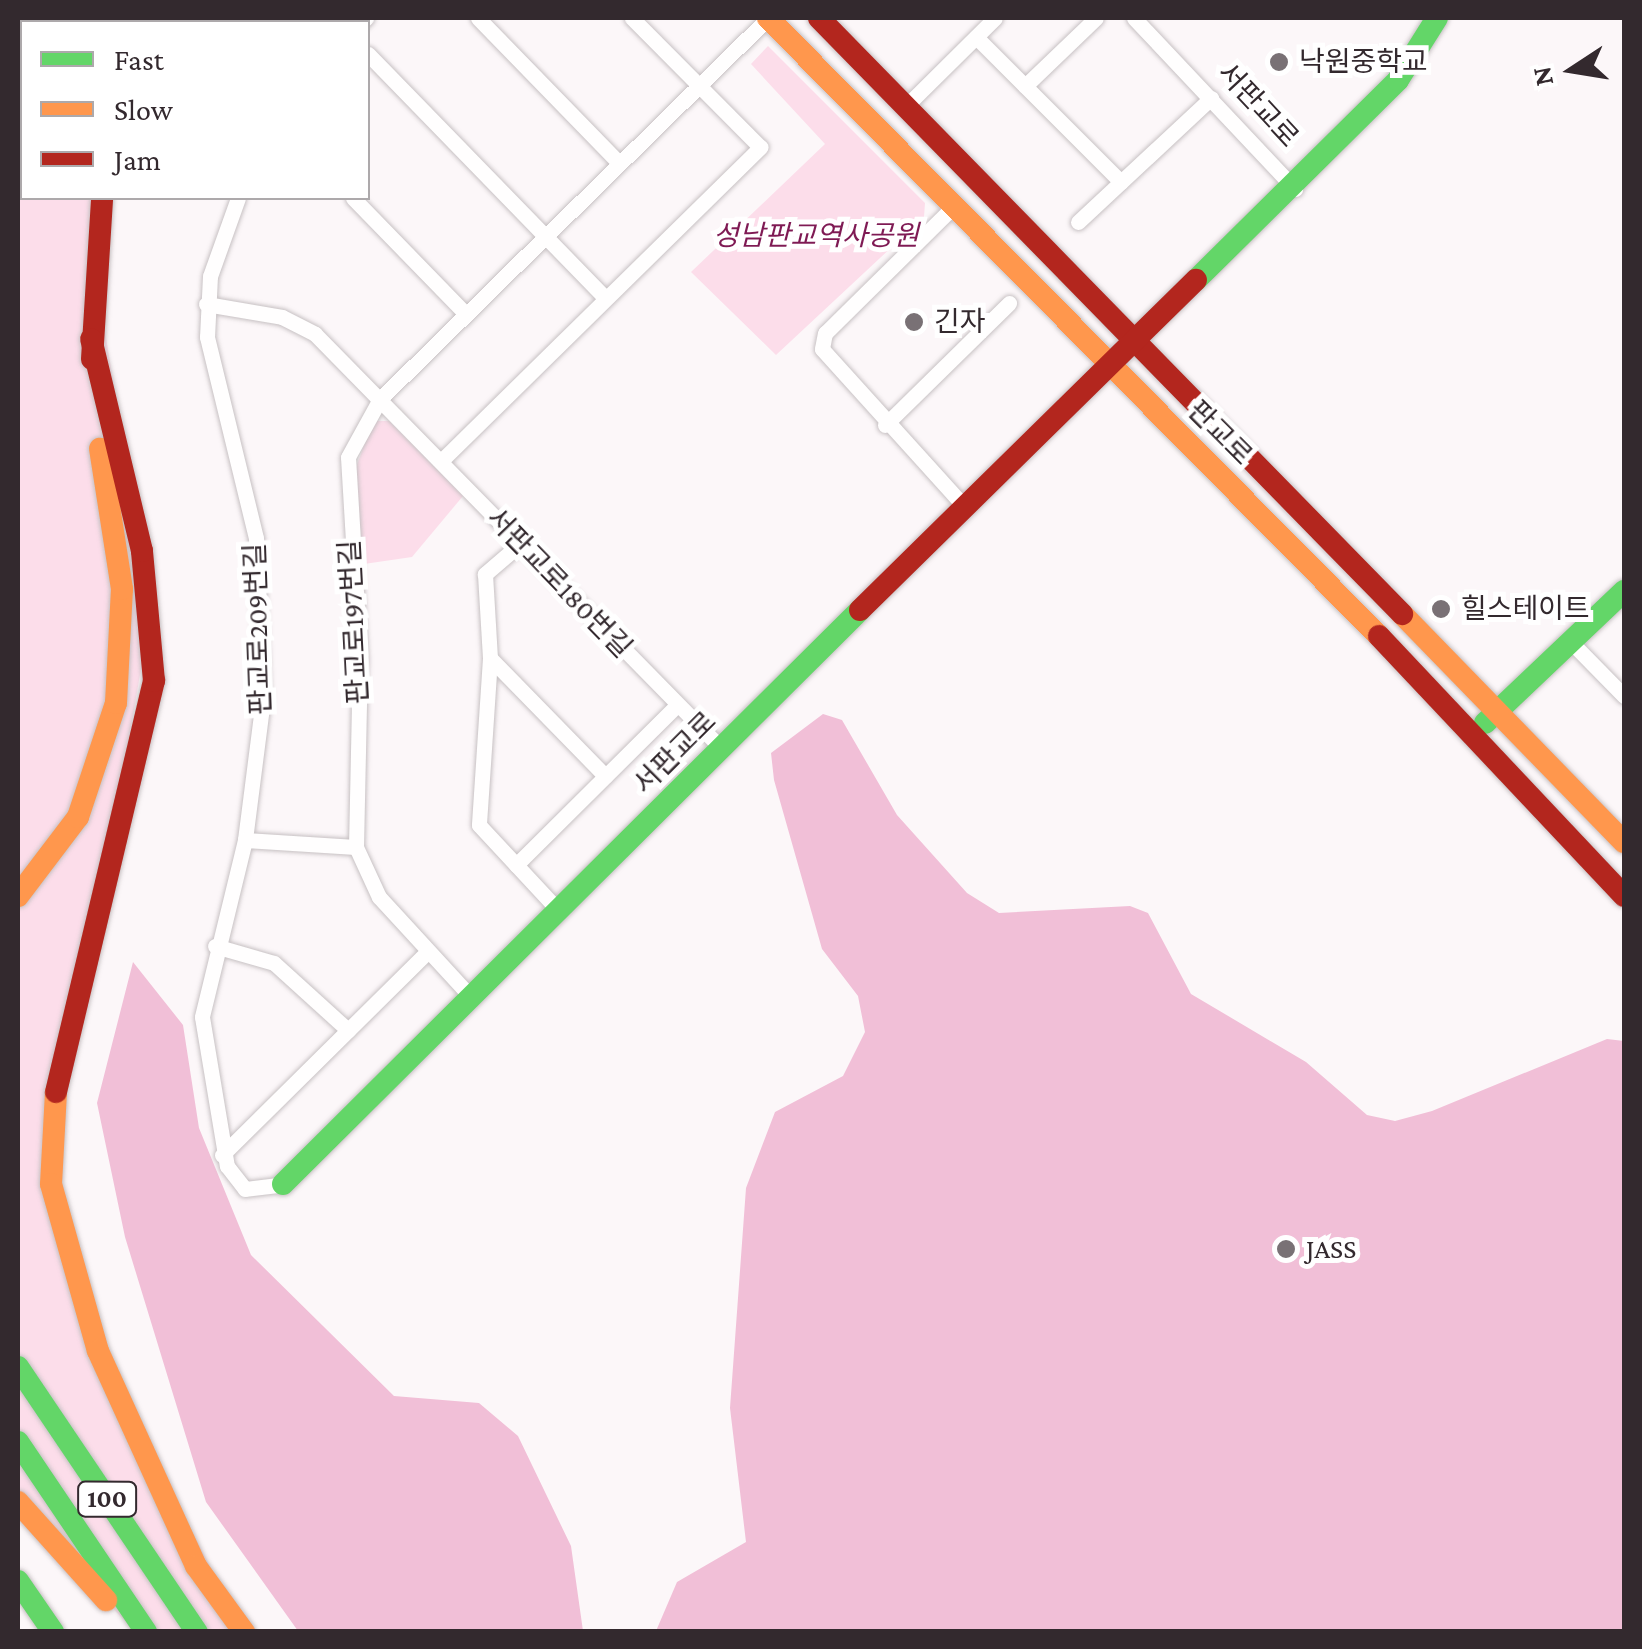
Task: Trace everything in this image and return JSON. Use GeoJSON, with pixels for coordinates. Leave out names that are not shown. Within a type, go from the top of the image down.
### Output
{"type":"FeatureCollection","features":[{"type":"Feature","properties":{"kind":"main road","name":"판교로"},"geometry":{"type":"LineString","coordinates":[[768,18],[1475,732],[1624,896]]}},
{"type":"Feature","properties":{"kind":"main road","name":"판교로"},"geometry":{"type":"LineString","coordinates":[[820,18],[1624,842]]}},
{"type":"Feature","properties":{"kind":"main road","name":"서판교로"},"geometry":{"type":"LineString","coordinates":[[282,1184],[1132,341],[1296,189],[1398,80],[1437,18]]}},
{"type":"Feature","properties":{"kind":"main road"},"geometry":{"type":"LineString","coordinates":[[18,896],[78,818],[123,656],[91,338],[102,200]]}},
{"type":"Feature","properties":{"kind":"main road"},"geometry":{"type":"LineString","coordinates":[[91,338],[142,551],[154,681],[69,1015],[52,1184],[98,1351],[196,1566],[244,1632]]}},
{"type":"Feature","properties":{"kind":"main road"},"geometry":{"type":"LineString","coordinates":[[1475,732],[1624,591]]}},
{"type":"Feature","properties":{"kind":"main road","name":"100"},"geometry":{"type":"LineString","coordinates":[[18,1366],[197,1632]]}},
{"type":"Feature","properties":{"kind":"main road","name":"100"},"geometry":{"type":"LineString","coordinates":[[18,1442],[146,1632]]}},
{"type":"Feature","properties":{"kind":"main road"},"geometry":{"type":"LineString","coordinates":[[18,1502],[135,1632]]}},
{"type":"Feature","properties":{"kind":"main road"},"geometry":{"type":"LineString","coordinates":[[18,1581],[53,1632]]}},
{"type":"Feature","properties":{"kind":"street"},"geometry":{"type":"LineString","coordinates":[[478,18],[619,163]]}},
{"type":"Feature","properties":{"kind":"street"},"geometry":{"type":"LineString","coordinates":[[441,461],[760,147],[632,18]]}},
{"type":"Feature","properties":{"kind":"street","name":"판교로197번길"},"geometry":{"type":"LineString","coordinates":[[470,997],[379,897],[356,847],[360,659],[344,478],[380,399],[768,18]]}},
{"type":"Feature","properties":{"kind":"street"},"geometry":{"type":"LineString","coordinates":[[908,104],[995,18]]}},
{"type":"Feature","properties":{"kind":"street"},"geometry":{"type":"LineString","coordinates":[[1024,86],[1096,18]]}},
{"type":"Feature","properties":{"kind":"street","name":"서판교로"},"geometry":{"type":"LineString","coordinates":[[1134,18],[1296,189]]}},
{"type":"Feature","properties":{"kind":"street"},"geometry":{"type":"LineString","coordinates":[[976,37],[1121,182]]}},
{"type":"Feature","properties":{"kind":"street"},"geometry":{"type":"LineString","coordinates":[[370,56],[604,298]]}},
{"type":"Feature","properties":{"kind":"street"},"geometry":{"type":"LineString","coordinates":[[1078,222],[1211,98]]}},
{"type":"Feature","properties":{"kind":"street","name":"판교로209번길"},"geometry":{"type":"LineString","coordinates":[[222,1155],[202,1017],[215,946],[246,840],[263,699],[262,584],[206,304],[237,200]]}},
{"type":"Feature","properties":{"kind":"street"},"geometry":{"type":"LineString","coordinates":[[356,200],[466,314]]}},
{"type":"Feature","properties":{"kind":"street"},"geometry":{"type":"LineString","coordinates":[[955,205],[822,341],[828,365],[965,507]]}},
{"type":"Feature","properties":{"kind":"street"},"geometry":{"type":"LineString","coordinates":[[885,425],[1009,303]]}},
{"type":"Feature","properties":{"kind":"street","name":"서판교로180번길"},"geometry":{"type":"LineString","coordinates":[[206,304],[302,324],[722,748]]}},
{"type":"Feature","properties":{"kind":"street"},"geometry":{"type":"LineString","coordinates":[[521,543],[485,574],[490,658],[479,825],[558,910]]}},
{"type":"Feature","properties":{"kind":"street"},"geometry":{"type":"LineString","coordinates":[[1570,642],[1624,696]]}},
{"type":"Feature","properties":{"kind":"street"},"geometry":{"type":"LineString","coordinates":[[490,658],[606,776]]}},
{"type":"Feature","properties":{"kind":"street"},"geometry":{"type":"LineString","coordinates":[[516,864],[677,705]]}},
{"type":"Feature","properties":{"kind":"street"},"geometry":{"type":"LineString","coordinates":[[246,840],[356,847]]}},
{"type":"Feature","properties":{"kind":"street"},"geometry":{"type":"LineString","coordinates":[[215,946],[274,963],[348,1030]]}},
{"type":"Feature","properties":{"kind":"street"},"geometry":{"type":"LineString","coordinates":[[282,1184],[245,1189],[222,1155],[426,953]]}},
{"type":"Feature","properties":{"kind":"green space"},"geometry":{"type":"Polygon","coordinates":[[[18,18],[183,18],[20,20],[20,200],[102,200],[93,258],[151,612],[51,1184],[98,1351],[244,1631],[134,1631],[18,1506],[18,18]]]}},
{"type":"Feature","properties":{"kind":"green space","name":"성남판교역사공원"},"geometry":{"type":"Polygon","coordinates":[[[768,46],[925,203],[924,217],[776,355],[691,272],[825,144],[751,64],[768,46]]]}},
{"type":"Feature","properties":{"kind":"green space"},"geometry":{"type":"Polygon","coordinates":[[[373,421],[389,421],[463,496],[412,557],[364,564],[354,473],[373,421]]]}},
{"type":"Feature","properties":{"kind":"shaded area"},"geometry":{"type":"Polygon","coordinates":[[[823,714],[842,720],[897,815],[967,893],[999,913],[1130,906],[1148,913],[1191,994],[1306,1062],[1367,1115],[1395,1121],[1432,1111],[1607,1039],[1624,1041],[1624,1631],[656,1631],[677,1582],[746,1542],[730,1408],[746,1188],[775,1112],[843,1076],[865,1032],[858,996],[822,949],[774,780],[771,753],[823,714]]]}},
{"type":"Feature","properties":{"kind":"shaded area"},"geometry":{"type":"Polygon","coordinates":[[[133,962],[183,1025],[199,1128],[251,1255],[394,1396],[479,1403],[518,1436],[571,1546],[583,1631],[298,1631],[206,1502],[125,1237],[97,1103],[133,962]]]}},
{"type":"Feature","properties":{"kind":"traffic: fast"},"geometry":{"type":"LineString","coordinates":[[18,21],[21,18]]}},
{"type":"Feature","properties":{"kind":"traffic: fast"},"geometry":{"type":"LineString","coordinates":[[1196,280],[1398,80],[1437,18]]}},
{"type":"Feature","properties":{"kind":"traffic: fast"},"geometry":{"type":"LineString","coordinates":[[18,61],[20,58]]}},
{"type":"Feature","properties":{"kind":"traffic: fast"},"geometry":{"type":"LineString","coordinates":[[1485,723],[1624,591]]}},
{"type":"Feature","properties":{"kind":"traffic: fast"},"geometry":{"type":"LineString","coordinates":[[283,1184],[860,610]]}},
{"type":"Feature","properties":{"kind":"traffic: fast"},"geometry":{"type":"LineString","coordinates":[[18,1367],[197,1632]]}},
{"type":"Feature","properties":{"kind":"traffic: fast"},"geometry":{"type":"LineString","coordinates":[[18,1442],[146,1632]]}},
{"type":"Feature","properties":{"kind":"traffic: fast"},"geometry":{"type":"LineString","coordinates":[[18,1581],[53,1632]]}},
{"type":"Feature","properties":{"kind":"traffic: slow"},"geometry":{"type":"LineString","coordinates":[[768,18],[1379,636]]}},
{"type":"Feature","properties":{"kind":"traffic: slow"},"geometry":{"type":"LineString","coordinates":[[18,150],[20,146]]}},
{"type":"Feature","properties":{"kind":"traffic: slow"},"geometry":{"type":"LineString","coordinates":[[18,896],[78,817],[116,703],[122,589],[100,449]]}},
{"type":"Feature","properties":{"kind":"traffic: slow"},"geometry":{"type":"LineString","coordinates":[[1402,614],[1624,842]]}},
{"type":"Feature","properties":{"kind":"traffic: slow"},"geometry":{"type":"LineString","coordinates":[[56,1092],[51,1184],[98,1351],[196,1566],[244,1632]]}},
{"type":"Feature","properties":{"kind":"traffic: slow"},"geometry":{"type":"LineString","coordinates":[[18,1502],[106,1600]]}},
{"type":"Feature","properties":{"kind":"traffic: jam"},"geometry":{"type":"LineString","coordinates":[[819,18],[1402,614]]}},
{"type":"Feature","properties":{"kind":"traffic: jam"},"geometry":{"type":"LineString","coordinates":[[92,359],[102,200]]}},
{"type":"Feature","properties":{"kind":"traffic: jam"},"geometry":{"type":"LineString","coordinates":[[860,610],[1196,280]]}},
{"type":"Feature","properties":{"kind":"traffic: jam"},"geometry":{"type":"LineString","coordinates":[[56,1092],[154,681],[142,551],[91,339]]}},
{"type":"Feature","properties":{"kind":"traffic: jam"},"geometry":{"type":"LineString","coordinates":[[1379,636],[1624,896]]}},
{"type":"Feature","properties":{"kind":"place","name":"낙원중학교"},"geometry":{"type":"Point","coordinates":[1279,62]}},
{"type":"Feature","properties":{"kind":"place","name":"긴자"},"geometry":{"type":"Point","coordinates":[914,322]}},
{"type":"Feature","properties":{"kind":"place","name":"힐스테이트"},"geometry":{"type":"Point","coordinates":[1441,609]}},
{"type":"Feature","properties":{"kind":"place","name":"JASS"},"geometry":{"type":"Point","coordinates":[1286,1249]}}]}
